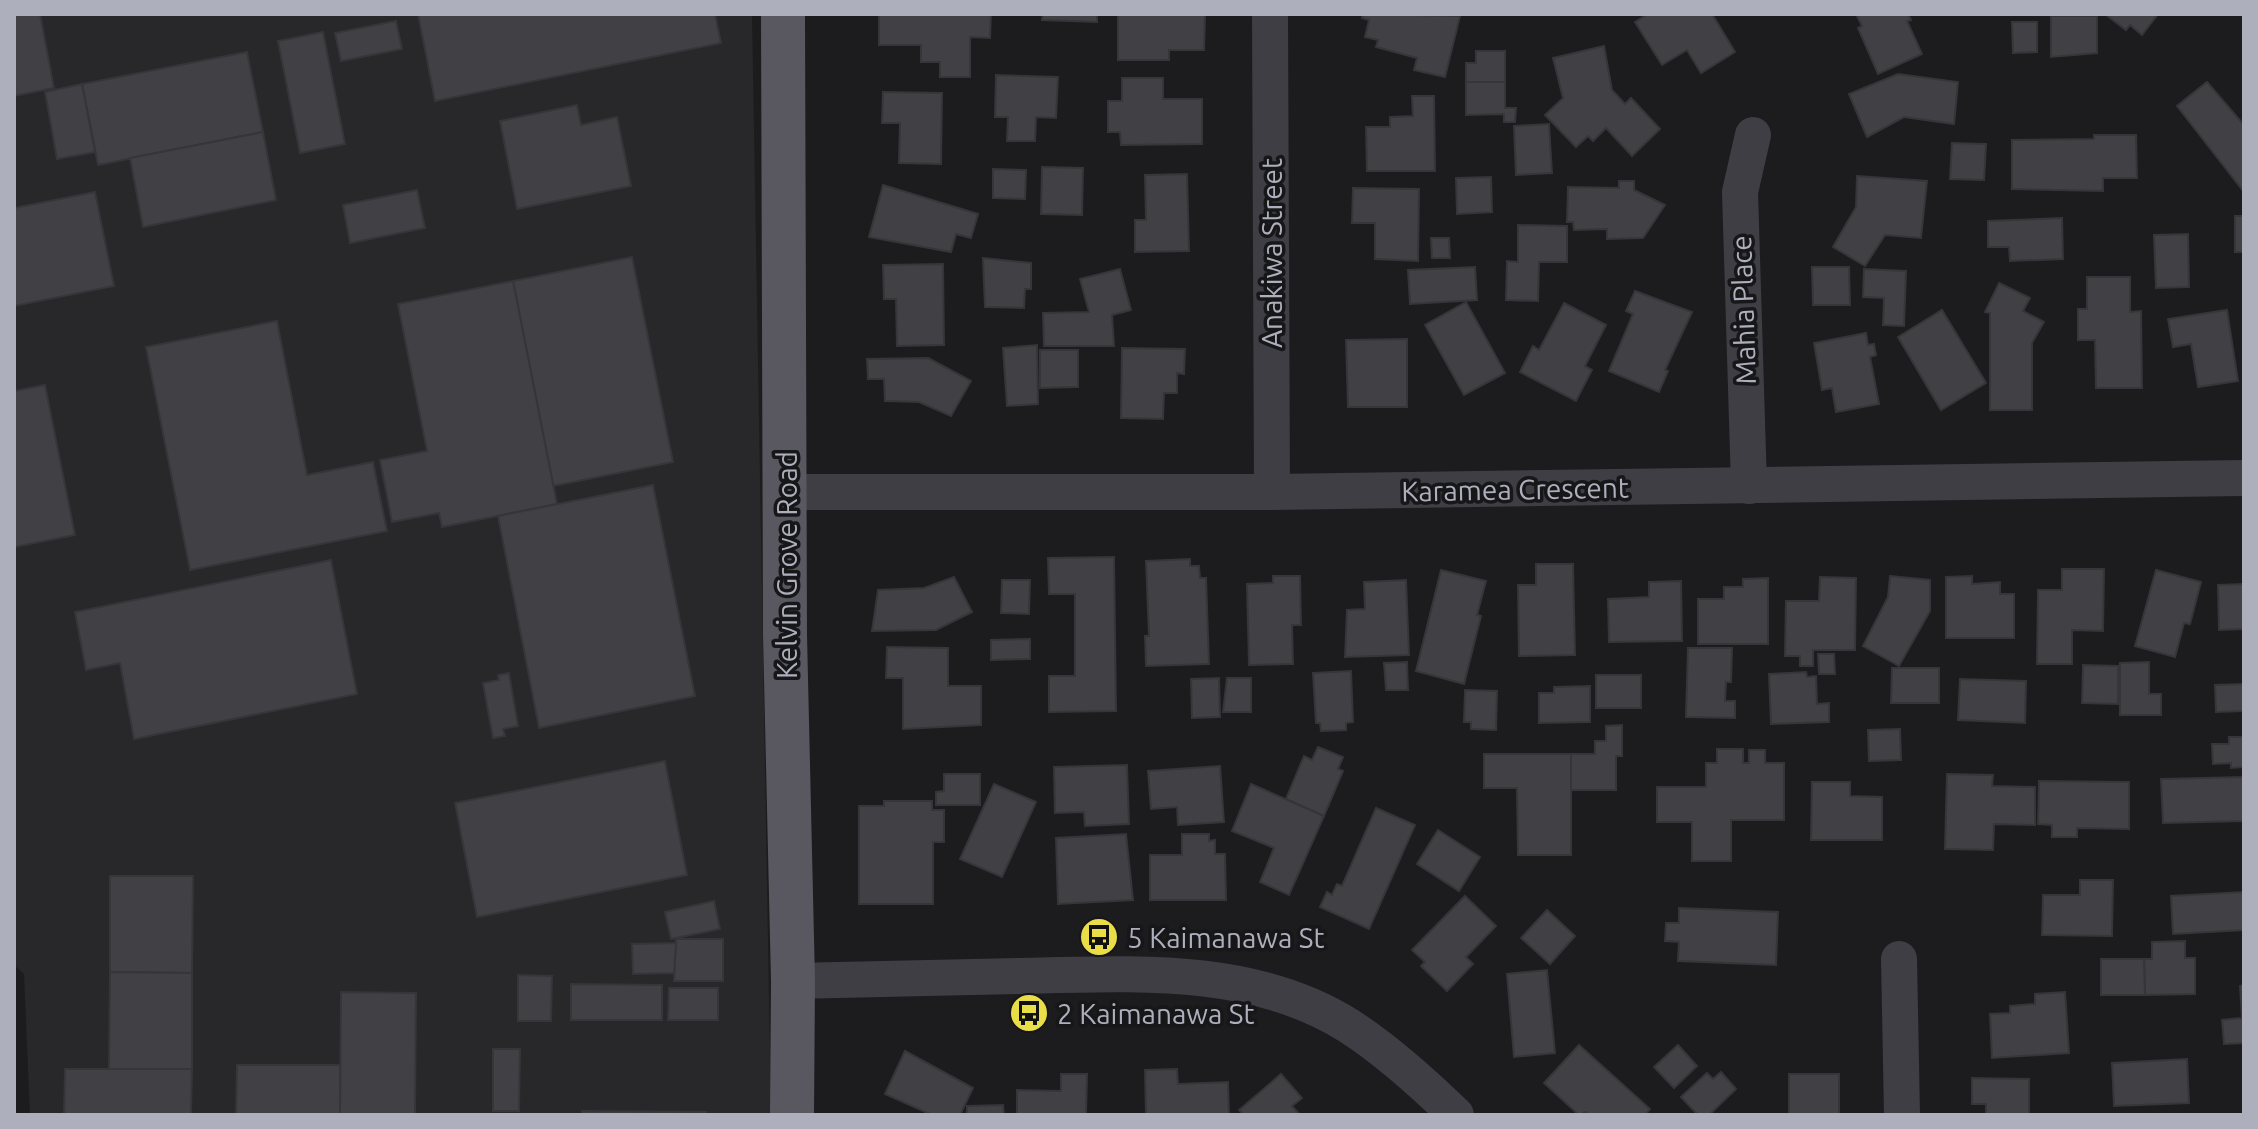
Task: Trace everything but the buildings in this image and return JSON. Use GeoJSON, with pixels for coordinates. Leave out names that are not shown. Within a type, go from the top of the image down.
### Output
{"type":"FeatureCollection","features":[{"type":"Feature","properties":{"kind":"main road","name":"Kelvin Grove Road"},"geometry":{"type":"LineString","coordinates":[[783,14],[792,1115]]}},
{"type":"Feature","properties":{"kind":"street","name":"Anakiwa Street"},"geometry":{"type":"LineString","coordinates":[[1270,14],[1272,492]]}},
{"type":"Feature","properties":{"kind":"street","name":"Mahia Place"},"geometry":{"type":"LineString","coordinates":[[1749,486],[1740,192],[1753,135]]}},
{"type":"Feature","properties":{"kind":"street","name":"Karamea Crescent"},"geometry":{"type":"LineString","coordinates":[[785,492],[1272,492],[2244,478]]}},
{"type":"Feature","properties":{"kind":"street"},"geometry":{"type":"LineString","coordinates":[[1899,959],[1902,1115]]}},
{"type":"Feature","properties":{"kind":"street"},"geometry":{"type":"LineString","coordinates":[[793,981],[1154,974],[1219,981],[1289,998],[1348,1025],[1412,1073],[1456,1115]]}},
{"type":"Feature","properties":{"kind":"shaded area"},"geometry":{"type":"Polygon","coordinates":[[[14,14],[752,14],[771,1115],[30,1115],[24,974],[14,965],[14,14]]]}},
{"type":"Feature","properties":{"kind":"place","name":"5 Kaimanawa St"},"geometry":{"type":"Point","coordinates":[1099,937]}},
{"type":"Feature","properties":{"kind":"place","name":"2 Kaimanawa St"},"geometry":{"type":"Point","coordinates":[1029,1013]}}]}
